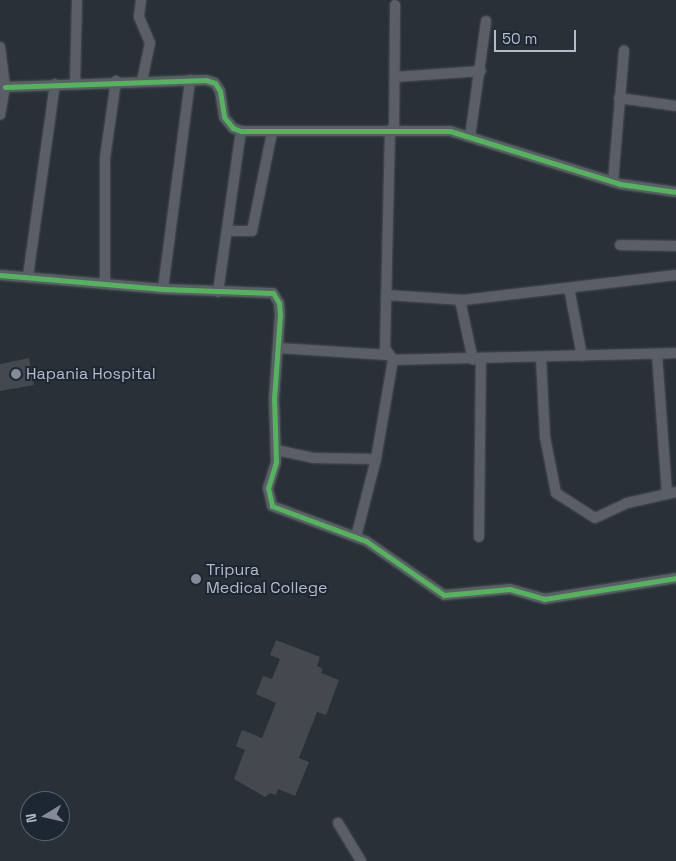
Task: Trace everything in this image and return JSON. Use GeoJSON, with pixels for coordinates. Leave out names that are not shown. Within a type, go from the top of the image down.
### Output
{"type":"FeatureCollection","features":[{"type":"Feature","properties":{"kind":"street"},"geometry":{"type":"LineString","coordinates":[[75,83],[77,0]]}},
{"type":"Feature","properties":{"kind":"street"},"geometry":{"type":"LineString","coordinates":[[140,0],[139,17],[150,43],[142,80]]}},
{"type":"Feature","properties":{"kind":"street"},"geometry":{"type":"LineString","coordinates":[[356,537],[376,459],[390,357],[386,295],[396,5]]}},
{"type":"Feature","properties":{"kind":"street"},"geometry":{"type":"LineString","coordinates":[[470,137],[481,71],[486,21]]}},
{"type":"Feature","properties":{"kind":"street"},"geometry":{"type":"LineString","coordinates":[[614,182],[624,50]]}},
{"type":"Feature","properties":{"kind":"street"},"geometry":{"type":"LineString","coordinates":[[0,52],[5,87],[0,115]]}},
{"type":"Feature","properties":{"kind":"street"},"geometry":{"type":"LineString","coordinates":[[395,77],[481,71]]}},
{"type":"Feature","properties":{"kind":"street"},"geometry":{"type":"LineString","coordinates":[[5,87],[142,80],[190,80],[215,84],[224,117],[233,128],[241,131],[272,133],[392,130],[450,131],[614,182],[676,192]]}},
{"type":"Feature","properties":{"kind":"street"},"geometry":{"type":"LineString","coordinates":[[163,289],[190,80]]}},
{"type":"Feature","properties":{"kind":"street"},"geometry":{"type":"LineString","coordinates":[[105,284],[105,158],[116,81]]}},
{"type":"Feature","properties":{"kind":"street"},"geometry":{"type":"LineString","coordinates":[[28,276],[55,84]]}},
{"type":"Feature","properties":{"kind":"street"},"geometry":{"type":"LineString","coordinates":[[620,98],[676,106]]}},
{"type":"Feature","properties":{"kind":"street"},"geometry":{"type":"LineString","coordinates":[[218,292],[241,131]]}},
{"type":"Feature","properties":{"kind":"street"},"geometry":{"type":"LineString","coordinates":[[228,231],[252,231],[272,133]]}},
{"type":"Feature","properties":{"kind":"street"},"geometry":{"type":"LineString","coordinates":[[620,245],[676,246]]}},
{"type":"Feature","properties":{"kind":"street"},"geometry":{"type":"LineString","coordinates":[[0,275],[163,289],[273,293],[280,303],[279,348],[274,398],[276,450],[268,488],[272,506],[356,537],[444,595],[510,589],[544,599],[676,578]]}},
{"type":"Feature","properties":{"kind":"street"},"geometry":{"type":"LineString","coordinates":[[386,295],[460,300],[676,275]]}},
{"type":"Feature","properties":{"kind":"street"},"geometry":{"type":"LineString","coordinates":[[569,288],[582,356]]}},
{"type":"Feature","properties":{"kind":"street"},"geometry":{"type":"LineString","coordinates":[[460,300],[477,359],[479,537]]}},
{"type":"Feature","properties":{"kind":"street"},"geometry":{"type":"LineString","coordinates":[[279,348],[390,357],[477,359],[676,353]]}},
{"type":"Feature","properties":{"kind":"street"},"geometry":{"type":"LineString","coordinates":[[541,358],[545,436],[556,493],[595,518],[627,503],[671,493],[657,354]]}},
{"type":"Feature","properties":{"kind":"street"},"geometry":{"type":"LineString","coordinates":[[276,450],[312,458],[376,459]]}},
{"type":"Feature","properties":{"kind":"street"},"geometry":{"type":"LineString","coordinates":[[338,823],[361,861]]}},
{"type":"Feature","properties":{"kind":"building","name":"Hapania Hospital"},"geometry":{"type":"Polygon","coordinates":[[[29,358],[34,385],[0,391],[0,364],[29,358]]]}},
{"type":"Feature","properties":{"kind":"building"},"geometry":{"type":"Polygon","coordinates":[[[276,640],[320,657],[317,666],[323,669],[321,673],[339,680],[326,715],[317,712],[299,758],[309,762],[295,796],[278,789],[276,795],[270,793],[265,797],[234,779],[245,750],[236,746],[242,730],[262,738],[276,703],[256,694],[263,676],[272,679],[280,659],[270,655],[276,640]]]}},
{"type":"Feature","properties":{"kind":"cycle path"},"geometry":{"type":"LineString","coordinates":[[5,87],[206,80],[215,83],[220,91],[224,117],[233,128],[241,131],[450,131],[620,184],[676,192]]}},
{"type":"Feature","properties":{"kind":"cycle path"},"geometry":{"type":"LineString","coordinates":[[0,275],[163,289],[273,293],[279,303],[280,315],[274,398],[276,462],[268,488],[272,506],[366,541],[444,595],[510,589],[544,599],[676,578]]}},
{"type":"Feature","properties":{"kind":"place","name":"Hapania Hospital"},"geometry":{"type":"Point","coordinates":[16,374]}},
{"type":"Feature","properties":{"kind":"place","name":"Tripura Medical College"},"geometry":{"type":"Point","coordinates":[196,579]}}]}
